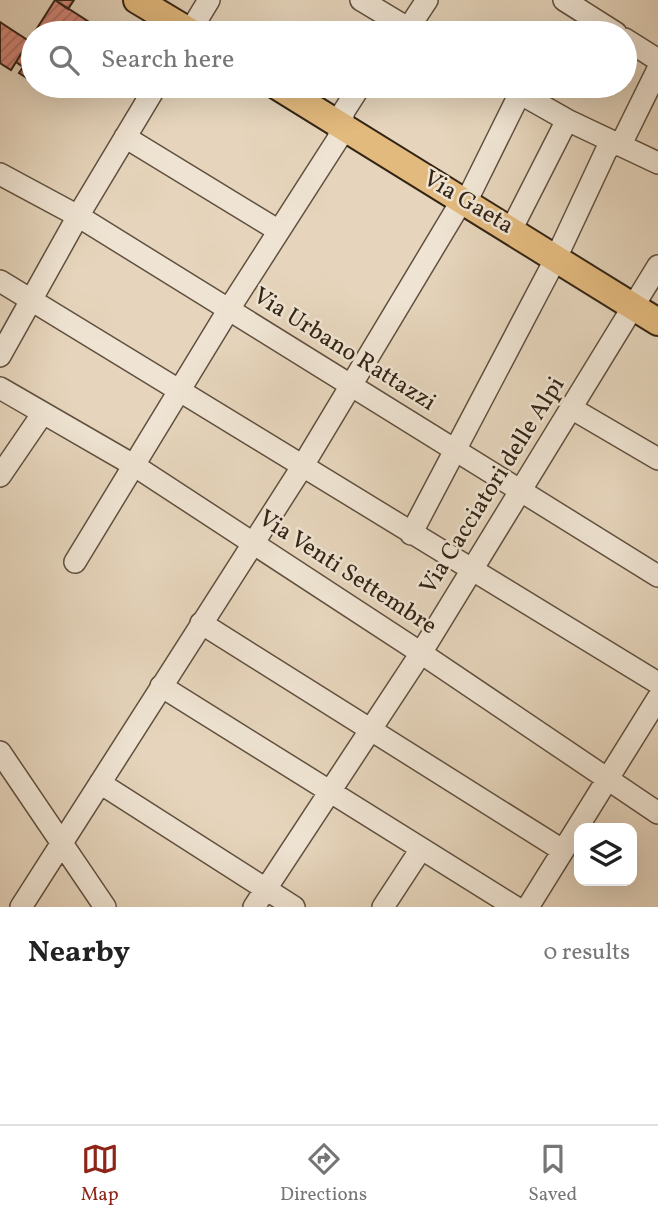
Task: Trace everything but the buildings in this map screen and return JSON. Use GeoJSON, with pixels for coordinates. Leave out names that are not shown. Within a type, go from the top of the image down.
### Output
{"type":"FeatureCollection","features":[{"type":"Feature","properties":{"kind":"main road"},"geometry":{"type":"LineString","coordinates":[[137,0],[171,21]]}},
{"type":"Feature","properties":{"kind":"main road","name":"Via Gaeta"},"geometry":{"type":"LineString","coordinates":[[296,98],[658,322]]}},
{"type":"Feature","properties":{"kind":"street"},"geometry":{"type":"LineString","coordinates":[[197,21],[209,0]]}},
{"type":"Feature","properties":{"kind":"street"},"geometry":{"type":"LineString","coordinates":[[361,0],[391,21]]}},
{"type":"Feature","properties":{"kind":"street"},"geometry":{"type":"LineString","coordinates":[[411,21],[427,0]]}},
{"type":"Feature","properties":{"kind":"street"},"geometry":{"type":"LineString","coordinates":[[564,0],[597,21]]}},
{"type":"Feature","properties":{"kind":"street"},"geometry":{"type":"LineString","coordinates":[[637,47],[658,60]]}},
{"type":"Feature","properties":{"kind":"street"},"geometry":{"type":"LineString","coordinates":[[411,534],[556,258],[607,149],[624,138],[658,69]]}},
{"type":"Feature","properties":{"kind":"street"},"geometry":{"type":"LineString","coordinates":[[0,356],[78,216],[149,98]]}},
{"type":"Feature","properties":{"kind":"street"},"geometry":{"type":"LineString","coordinates":[[75,562],[229,309],[338,139],[344,111],[352,98]]}},
{"type":"Feature","properties":{"kind":"street"},"geometry":{"type":"LineString","coordinates":[[21,907],[302,467],[458,207],[469,196],[510,98]]}},
{"type":"Feature","properties":{"kind":"street"},"geometry":{"type":"LineString","coordinates":[[529,98],[614,144],[658,163]]}},
{"type":"Feature","properties":{"kind":"street"},"geometry":{"type":"LineString","coordinates":[[511,230],[567,120]]}},
{"type":"Feature","properties":{"kind":"street"},"geometry":{"type":"LineString","coordinates":[[125,137],[279,231]]}},
{"type":"Feature","properties":{"kind":"street","name":"Via Urbano Rattazzi"},"geometry":{"type":"LineString","coordinates":[[0,174],[78,216],[658,576]]}},
{"type":"Feature","properties":{"kind":"street","name":"Via Cacciatori delle Alpi"},"geometry":{"type":"LineString","coordinates":[[260,898],[421,653],[658,266]]}},
{"type":"Feature","properties":{"kind":"street"},"geometry":{"type":"LineString","coordinates":[[0,281],[658,683]]}},
{"type":"Feature","properties":{"kind":"street","name":"Via Venti Settembre"},"geometry":{"type":"LineString","coordinates":[[0,388],[135,466],[421,653],[658,813]]}},
{"type":"Feature","properties":{"kind":"street"},"geometry":{"type":"LineString","coordinates":[[571,408],[658,459]]}},
{"type":"Feature","properties":{"kind":"street"},"geometry":{"type":"LineString","coordinates":[[0,476],[43,413]]}},
{"type":"Feature","properties":{"kind":"street"},"geometry":{"type":"LineString","coordinates":[[201,624],[562,850]]}},
{"type":"Feature","properties":{"kind":"street"},"geometry":{"type":"LineString","coordinates":[[161,686],[515,907]]}},
{"type":"Feature","properties":{"kind":"street"},"geometry":{"type":"LineString","coordinates":[[528,907],[658,698]]}},
{"type":"Feature","properties":{"kind":"street"},"geometry":{"type":"LineString","coordinates":[[0,752],[105,907]]}},
{"type":"Feature","properties":{"kind":"street"},"geometry":{"type":"LineString","coordinates":[[100,783],[260,898],[294,907]]}},
{"type":"Feature","properties":{"kind":"street"},"geometry":{"type":"LineString","coordinates":[[383,907],[421,849]]}}]}
